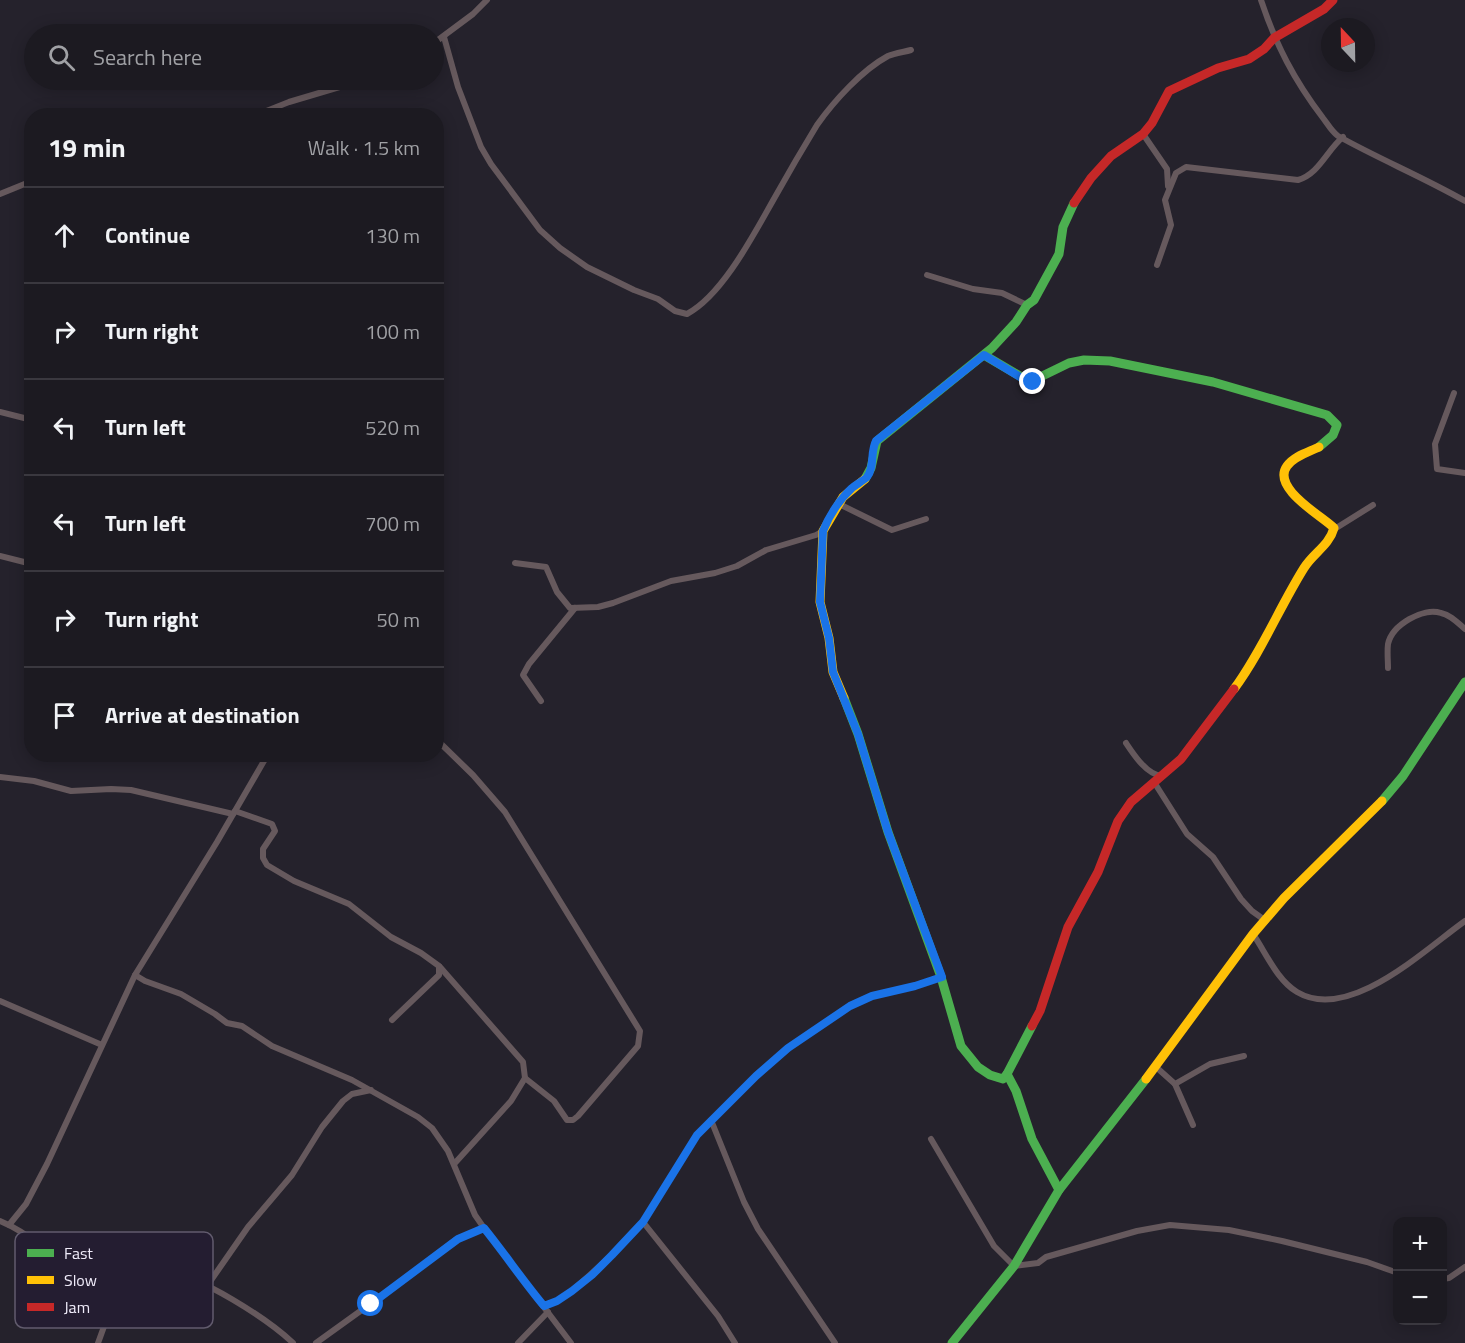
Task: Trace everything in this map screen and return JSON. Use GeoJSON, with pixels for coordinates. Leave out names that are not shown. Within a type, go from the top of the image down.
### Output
{"type":"FeatureCollection","features":[{"type":"Feature","properties":{"kind":"street"},"geometry":{"type":"LineString","coordinates":[[1261,0],[1274,38],[1299,84],[1336,135],[1413,172],[1465,201]]}},
{"type":"Feature","properties":{"kind":"street"},"geometry":{"type":"LineString","coordinates":[[984,355],[1030,382],[1065,364],[1076,361],[1106,360],[1181,374],[1327,415],[1337,425],[1336,432],[1319,449],[1296,457],[1287,464],[1284,471],[1287,486],[1295,496],[1334,528],[1331,539],[1305,566],[1252,664],[1182,759],[1131,801],[1119,821],[1095,880],[1068,927],[1040,1011],[1004,1078],[988,1075],[966,1056],[961,1046],[942,977],[888,832],[858,734],[833,672],[829,638],[820,602],[823,531],[827,520],[850,490],[871,471],[876,441],[984,355],[1016,322],[1027,305],[1034,300],[1059,254],[1063,227],[1073,204],[1111,156],[1143,134],[1152,123],[1169,91],[1218,68],[1249,59],[1264,49],[1274,38],[1324,9],[1333,0]]}},
{"type":"Feature","properties":{"kind":"street"},"geometry":{"type":"LineString","coordinates":[[485,1],[473,14],[444,37],[461,96],[481,147],[491,164],[540,230],[560,248],[587,267],[651,296],[675,311],[687,314],[717,287],[740,256],[817,124],[831,106],[852,84],[889,56],[911,50]]}},
{"type":"Feature","properties":{"kind":"street"},"geometry":{"type":"LineString","coordinates":[[274,108],[329,90]]}},
{"type":"Feature","properties":{"kind":"street"},"geometry":{"type":"LineString","coordinates":[[1143,134],[1167,169],[1168,190]]}},
{"type":"Feature","properties":{"kind":"street"},"geometry":{"type":"LineString","coordinates":[[1157,265],[1172,225],[1165,204],[1168,190],[1176,173],[1186,167],[1298,180],[1311,174],[1335,143],[1343,137]]}},
{"type":"Feature","properties":{"kind":"street"},"geometry":{"type":"LineString","coordinates":[[0,194],[24,184]]}},
{"type":"Feature","properties":{"kind":"street"},"geometry":{"type":"LineString","coordinates":[[927,275],[973,289],[1002,293],[1027,305]]}},
{"type":"Feature","properties":{"kind":"street"},"geometry":{"type":"LineString","coordinates":[[1454,393],[1435,444],[1437,469],[1465,473]]}},
{"type":"Feature","properties":{"kind":"street"},"geometry":{"type":"LineString","coordinates":[[0,412],[24,418]]}},
{"type":"Feature","properties":{"kind":"street"},"geometry":{"type":"LineString","coordinates":[[839,504],[892,530],[926,519]]}},
{"type":"Feature","properties":{"kind":"street"},"geometry":{"type":"LineString","coordinates":[[1332,530],[1373,505]]}},
{"type":"Feature","properties":{"kind":"street"},"geometry":{"type":"LineString","coordinates":[[515,563],[546,567],[557,592],[567,605],[575,608],[598,607],[671,581],[729,568],[766,550],[823,531]]}},
{"type":"Feature","properties":{"kind":"street"},"geometry":{"type":"LineString","coordinates":[[0,556],[24,562]]}},
{"type":"Feature","properties":{"kind":"street"},"geometry":{"type":"LineString","coordinates":[[541,701],[523,675],[529,664],[575,608]]}},
{"type":"Feature","properties":{"kind":"street"},"geometry":{"type":"LineString","coordinates":[[1388,668],[1388,643],[1392,635],[1409,621],[1430,612],[1439,612],[1448,615],[1465,629]]}},
{"type":"Feature","properties":{"kind":"street"},"geometry":{"type":"LineString","coordinates":[[952,1343],[1014,1266],[1059,1190],[1156,1067],[1253,934],[1284,898],[1384,799],[1403,776],[1465,682]]}},
{"type":"Feature","properties":{"kind":"street"},"geometry":{"type":"LineString","coordinates":[[1126,743],[1144,765],[1156,775],[1187,834],[1213,857],[1240,899],[1266,921]]}},
{"type":"Feature","properties":{"kind":"street"},"geometry":{"type":"LineString","coordinates":[[444,747],[473,775],[505,812],[640,1031],[641,1039],[638,1046],[573,1120],[567,1120],[554,1101],[525,1078]]}},
{"type":"Feature","properties":{"kind":"street"},"geometry":{"type":"LineString","coordinates":[[9,1224],[26,1204],[135,975],[263,762]]}},
{"type":"Feature","properties":{"kind":"street"},"geometry":{"type":"LineString","coordinates":[[0,777],[34,781],[70,791],[131,790],[272,824],[275,831],[263,849],[263,858],[267,865],[294,880],[349,904],[391,937],[421,953],[439,966],[523,1062],[525,1078],[511,1101],[455,1163]]}},
{"type":"Feature","properties":{"kind":"street"},"geometry":{"type":"LineString","coordinates":[[1253,934],[1285,982],[1303,995],[1323,1000],[1362,992],[1384,981],[1465,921]]}},
{"type":"Feature","properties":{"kind":"street"},"geometry":{"type":"LineString","coordinates":[[392,1020],[439,975],[439,966]]}},
{"type":"Feature","properties":{"kind":"street"},"geometry":{"type":"LineString","coordinates":[[135,975],[181,994],[227,1023],[242,1026],[272,1046],[372,1090],[418,1117],[432,1128],[455,1163],[475,1215],[505,1254],[519,1277],[571,1343]]}},
{"type":"Feature","properties":{"kind":"street"},"geometry":{"type":"LineString","coordinates":[[518,1343],[546,1309],[592,1275],[643,1222],[697,1135],[756,1076],[788,1048],[850,1006],[872,996],[942,977]]}},
{"type":"Feature","properties":{"kind":"street"},"geometry":{"type":"LineString","coordinates":[[0,1001],[102,1046]]}},
{"type":"Feature","properties":{"kind":"street"},"geometry":{"type":"LineString","coordinates":[[1175,1084],[1210,1064],[1244,1056]]}},
{"type":"Feature","properties":{"kind":"street"},"geometry":{"type":"LineString","coordinates":[[1156,1067],[1175,1084],[1193,1125]]}},
{"type":"Feature","properties":{"kind":"street"},"geometry":{"type":"LineString","coordinates":[[1007,1074],[1016,1091],[1032,1139],[1059,1190]]}},
{"type":"Feature","properties":{"kind":"street"},"geometry":{"type":"LineString","coordinates":[[213,1277],[248,1227],[292,1175],[332,1113],[352,1094],[372,1090]]}},
{"type":"Feature","properties":{"kind":"street"},"geometry":{"type":"LineString","coordinates":[[711,1120],[744,1202],[758,1229],[835,1343]]}},
{"type":"Feature","properties":{"kind":"street"},"geometry":{"type":"LineString","coordinates":[[931,1139],[994,1246],[1014,1266]]}},
{"type":"Feature","properties":{"kind":"street"},"geometry":{"type":"LineString","coordinates":[[0,1221],[20,1232]]}},
{"type":"Feature","properties":{"kind":"street"},"geometry":{"type":"LineString","coordinates":[[643,1222],[718,1316],[735,1343]]}},
{"type":"Feature","properties":{"kind":"street"},"geometry":{"type":"LineString","coordinates":[[1014,1266],[1038,1263],[1046,1257],[1137,1231],[1170,1225],[1229,1230],[1367,1262],[1393,1271]]}},
{"type":"Feature","properties":{"kind":"street"},"geometry":{"type":"LineString","coordinates":[[316,1343],[458,1239],[484,1228]]}},
{"type":"Feature","properties":{"kind":"street"},"geometry":{"type":"LineString","coordinates":[[1447,1278],[1465,1267]]}},
{"type":"Feature","properties":{"kind":"street"},"geometry":{"type":"LineString","coordinates":[[213,1289],[282,1332],[293,1343]]}},
{"type":"Feature","properties":{"kind":"street"},"geometry":{"type":"LineString","coordinates":[[98,1343],[104,1328]]}},
{"type":"Feature","properties":{"kind":"traffic: fast"},"geometry":{"type":"LineString","coordinates":[[865,479],[871,468],[877,441],[992,348],[1016,322],[1027,305],[1034,300],[1059,254],[1063,227],[1074,203]]}},
{"type":"Feature","properties":{"kind":"traffic: fast"},"geometry":{"type":"LineString","coordinates":[[984,355],[1030,382],[1069,363],[1084,360],[1110,361],[1213,382],[1327,415],[1337,425],[1333,435],[1319,447]]}},
{"type":"Feature","properties":{"kind":"traffic: fast"},"geometry":{"type":"LineString","coordinates":[[1382,801],[1403,776],[1465,682]]}},
{"type":"Feature","properties":{"kind":"traffic: fast"},"geometry":{"type":"LineString","coordinates":[[844,698],[858,734],[888,832],[941,977],[961,1046],[978,1067],[990,1075],[1003,1079],[1007,1074]]}},
{"type":"Feature","properties":{"kind":"traffic: fast"},"geometry":{"type":"LineString","coordinates":[[1032,1026],[1007,1074],[1016,1091],[1032,1139],[1059,1190]]}},
{"type":"Feature","properties":{"kind":"traffic: fast"},"geometry":{"type":"LineString","coordinates":[[952,1343],[1014,1266],[1059,1190],[1146,1079]]}},
{"type":"Feature","properties":{"kind":"traffic: slow"},"geometry":{"type":"LineString","coordinates":[[1234,689],[1253,660],[1304,568],[1332,534],[1334,528],[1300,501],[1286,483],[1284,474],[1287,466],[1294,460],[1319,447]]}},
{"type":"Feature","properties":{"kind":"traffic: slow"},"geometry":{"type":"LineString","coordinates":[[844,698],[833,672],[829,638],[820,602],[823,531],[843,497],[865,479]]}},
{"type":"Feature","properties":{"kind":"traffic: slow"},"geometry":{"type":"LineString","coordinates":[[1146,1079],[1253,934],[1284,898],[1382,801]]}},
{"type":"Feature","properties":{"kind":"traffic: jam"},"geometry":{"type":"LineString","coordinates":[[1074,203],[1091,178],[1111,156],[1143,134],[1152,123],[1169,91],[1218,68],[1249,59],[1264,49],[1274,38],[1324,9],[1333,0]]}},
{"type":"Feature","properties":{"kind":"traffic: jam"},"geometry":{"type":"LineString","coordinates":[[1032,1026],[1040,1011],[1068,927],[1098,872],[1118,821],[1131,802],[1181,759],[1234,689]]}},
{"type":"Feature","properties":{"kind":"route"},"geometry":{"type":"LineString","coordinates":[[371,1304],[458,1239],[484,1228],[505,1254],[519,1277],[544,1306],[557,1301],[592,1275],[643,1222],[697,1135],[770,1063],[806,1035],[850,1006],[872,996],[942,977],[888,832],[858,734],[833,672],[829,638],[820,602],[823,531],[827,520],[850,490],[871,471],[876,441],[984,355],[1025,380],[1033,382]]}}]}
